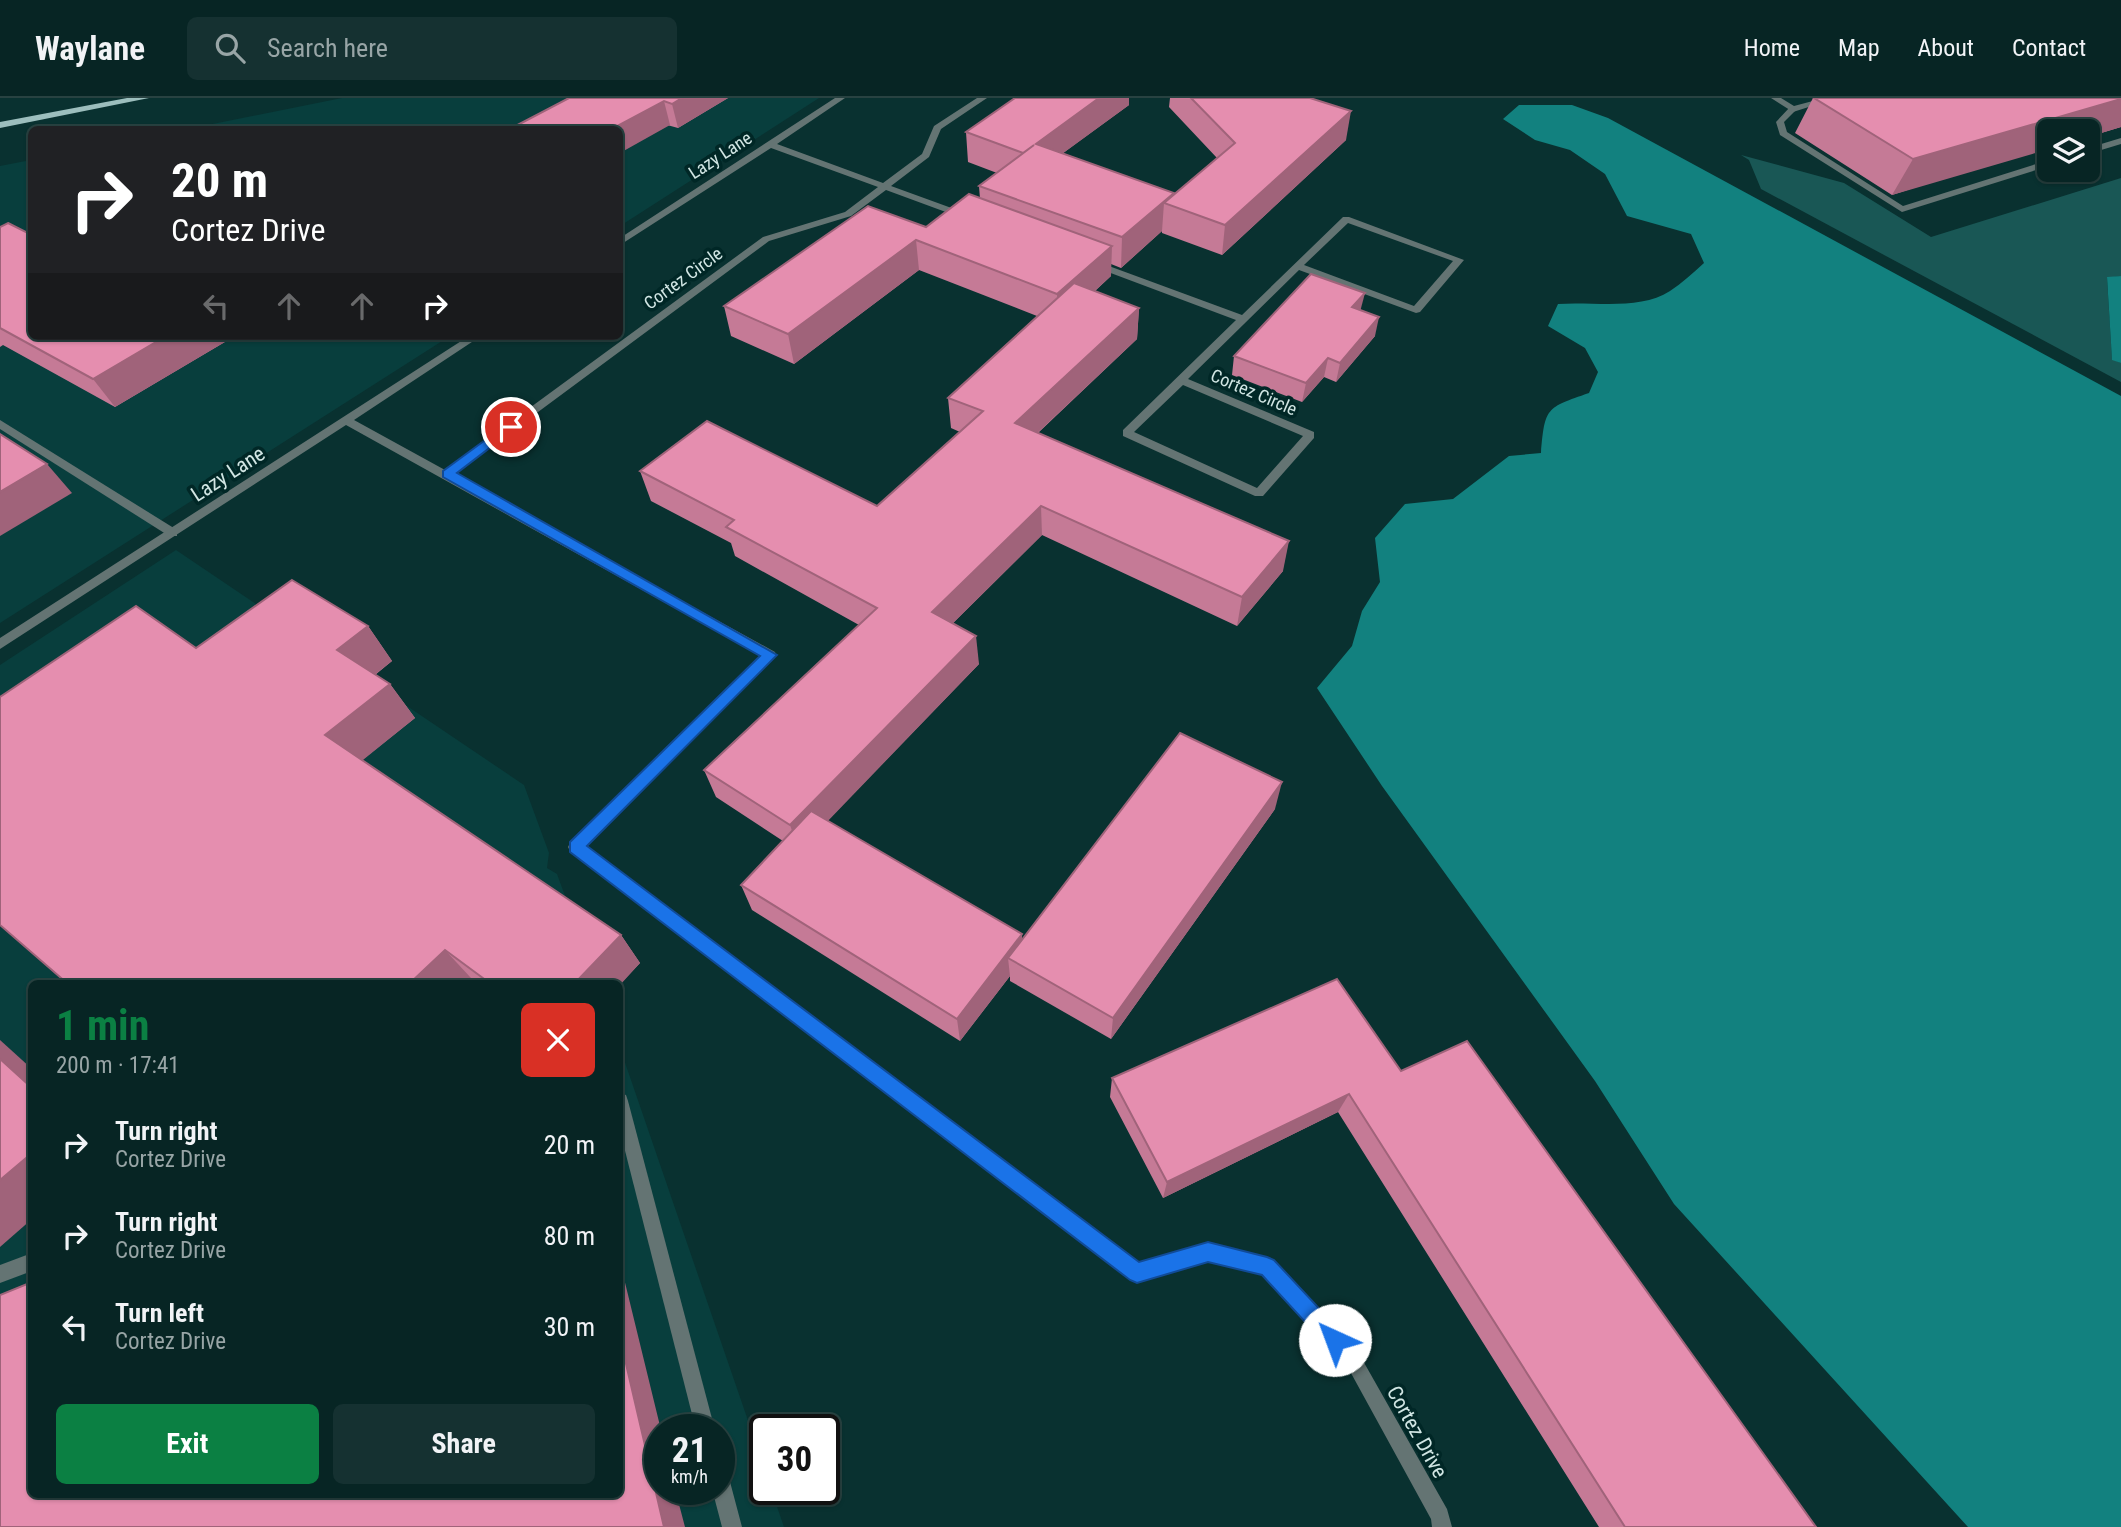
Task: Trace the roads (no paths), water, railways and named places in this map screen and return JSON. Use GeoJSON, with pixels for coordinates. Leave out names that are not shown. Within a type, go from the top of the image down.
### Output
{"type":"FeatureCollection","features":[{"type":"Feature","properties":{"kind":"main road"},"geometry":{"type":"LineString","coordinates":[[0,125],[144,98]]}},
{"type":"Feature","properties":{"kind":"street","name":"Lazy Lane"},"geometry":{"type":"LineString","coordinates":[[623,240],[841,98]]}},
{"type":"Feature","properties":{"kind":"street"},"geometry":{"type":"LineString","coordinates":[[884,185],[926,155],[937,128],[983,98]]}},
{"type":"Feature","properties":{"kind":"street"},"geometry":{"type":"LineString","coordinates":[[1775,98],[1793,109]]}},
{"type":"Feature","properties":{"kind":"street"},"geometry":{"type":"LineString","coordinates":[[1833,98],[1793,109],[1780,122],[1783,133],[1902,209],[2037,167]]}},
{"type":"Feature","properties":{"kind":"street"},"geometry":{"type":"LineString","coordinates":[[2100,147],[2121,141]]}},
{"type":"Feature","properties":{"kind":"street"},"geometry":{"type":"LineString","coordinates":[[769,144],[974,219]]}},
{"type":"Feature","properties":{"kind":"street","name":"Cortez Circle"},"geometry":{"type":"LineString","coordinates":[[447,474],[766,239],[848,214],[884,185]]}},
{"type":"Feature","properties":{"kind":"street","name":"Cortez Circle"},"geometry":{"type":"LineString","coordinates":[[1181,380],[1310,435],[1259,493],[1127,433],[1242,320],[1346,219],[1459,260],[1416,310],[1298,266]]}},
{"type":"Feature","properties":{"kind":"street"},"geometry":{"type":"LineString","coordinates":[[1089,262],[1242,320]]}},
{"type":"Feature","properties":{"kind":"street","name":"Lazy Lane"},"geometry":{"type":"LineString","coordinates":[[0,644],[470,340]]}},
{"type":"Feature","properties":{"kind":"street","name":"Cortez Drive"},"geometry":{"type":"LineString","coordinates":[[347,421],[770,655],[575,847],[1137,1273],[1208,1252],[1267,1267],[1352,1358],[1440,1516],[1442,1527]]}},
{"type":"Feature","properties":{"kind":"street"},"geometry":{"type":"LineString","coordinates":[[0,424],[173,533]]}},
{"type":"Feature","properties":{"kind":"street"},"geometry":{"type":"LineString","coordinates":[[623,1112],[702,1414]]}},
{"type":"Feature","properties":{"kind":"street"},"geometry":{"type":"LineString","coordinates":[[0,1274],[28,1264]]}},
{"type":"Feature","properties":{"kind":"street"},"geometry":{"type":"LineString","coordinates":[[726,1505],[732,1527]]}}]}
